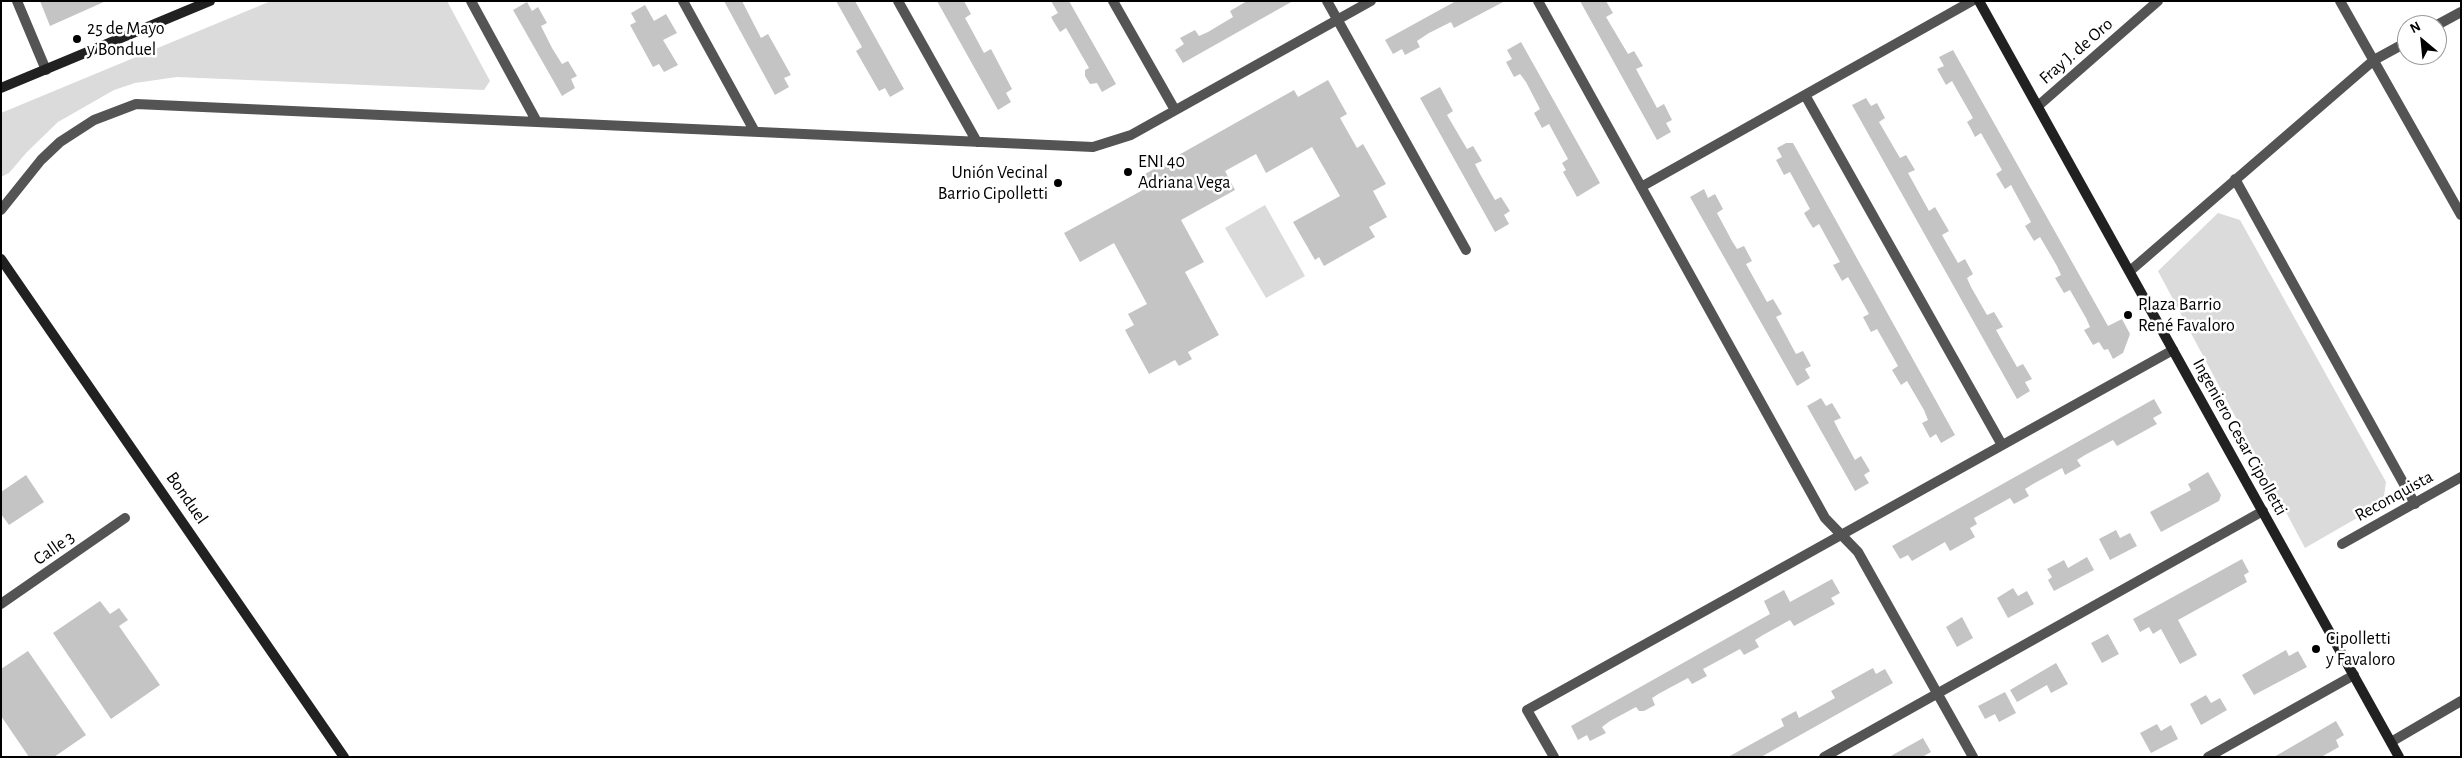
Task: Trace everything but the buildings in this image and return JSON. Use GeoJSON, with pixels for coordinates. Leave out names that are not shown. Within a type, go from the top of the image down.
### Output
{"type":"FeatureCollection","features":[{"type":"Feature","properties":{"kind":"street"},"geometry":{"type":"LineString","coordinates":[[17,1],[46,70]]}},
{"type":"Feature","properties":{"kind":"street"},"geometry":{"type":"LineString","coordinates":[[1,88],[210,1]]}},
{"type":"Feature","properties":{"kind":"street"},"geometry":{"type":"LineString","coordinates":[[471,1],[537,122]]}},
{"type":"Feature","properties":{"kind":"street"},"geometry":{"type":"LineString","coordinates":[[683,1],[755,132]]}},
{"type":"Feature","properties":{"kind":"street"},"geometry":{"type":"LineString","coordinates":[[898,1],[977,142]]}},
{"type":"Feature","properties":{"kind":"street"},"geometry":{"type":"LineString","coordinates":[[1113,1],[1175,110]]}},
{"type":"Feature","properties":{"kind":"street"},"geometry":{"type":"LineString","coordinates":[[1327,1],[1466,250]]}},
{"type":"Feature","properties":{"kind":"street"},"geometry":{"type":"LineString","coordinates":[[1,210],[41,160],[66,138],[94,120],[136,104],[1096,147],[1122,139],[1371,1]]}},
{"type":"Feature","properties":{"kind":"street"},"geometry":{"type":"LineString","coordinates":[[1538,1],[1825,518],[1858,552],[1973,757]]}},
{"type":"Feature","properties":{"kind":"street"},"geometry":{"type":"LineString","coordinates":[[1641,187],[1972,1]]}},
{"type":"Feature","properties":{"kind":"street","name":"Ingeniero Cesar Cipolletti"},"geometry":{"type":"LineString","coordinates":[[1980,1],[2399,757]]}},
{"type":"Feature","properties":{"kind":"street","name":"Fray J. de Oro"},"geometry":{"type":"LineString","coordinates":[[2038,106],[2158,1]]}},
{"type":"Feature","properties":{"kind":"street"},"geometry":{"type":"LineString","coordinates":[[2340,1],[2461,215]]}},
{"type":"Feature","properties":{"kind":"street"},"geometry":{"type":"LineString","coordinates":[[2447,20],[2461,12]]}},
{"type":"Feature","properties":{"kind":"street"},"geometry":{"type":"LineString","coordinates":[[2130,271],[2374,60],[2397,47]]}},
{"type":"Feature","properties":{"kind":"street"},"geometry":{"type":"LineString","coordinates":[[1805,95],[2002,445]]}},
{"type":"Feature","properties":{"kind":"street"},"geometry":{"type":"LineString","coordinates":[[2235,179],[2415,504]]}},
{"type":"Feature","properties":{"kind":"street","name":"Bonduel"},"geometry":{"type":"LineString","coordinates":[[1,259],[344,757]]}},
{"type":"Feature","properties":{"kind":"street"},"geometry":{"type":"LineString","coordinates":[[1554,757],[1527,710],[2173,350]]}},
{"type":"Feature","properties":{"kind":"street","name":"Reconquista"},"geometry":{"type":"LineString","coordinates":[[2342,544],[2461,477]]}},
{"type":"Feature","properties":{"kind":"street"},"geometry":{"type":"LineString","coordinates":[[1824,757],[2263,511]]}},
{"type":"Feature","properties":{"kind":"street","name":"Calle 3"},"geometry":{"type":"LineString","coordinates":[[1,604],[125,518]]}},
{"type":"Feature","properties":{"kind":"street"},"geometry":{"type":"LineString","coordinates":[[2208,757],[2354,675]]}},
{"type":"Feature","properties":{"kind":"street"},"geometry":{"type":"LineString","coordinates":[[2391,742],[2461,701]]}},
{"type":"Feature","properties":{"kind":"shaded area"},"geometry":{"type":"Polygon","coordinates":[[[271,1],[447,1],[490,81],[484,90],[177,77],[135,83],[114,90],[58,122],[27,152],[9,173],[1,177],[1,113],[271,1]]]}},
{"type":"Feature","properties":{"kind":"shaded area"},"geometry":{"type":"Polygon","coordinates":[[[1265,205],[1305,276],[1266,298],[1225,228],[1265,205]]]}},
{"type":"Feature","properties":{"kind":"shaded area"},"geometry":{"type":"Polygon","coordinates":[[[2218,213],[2240,220],[2386,482],[2383,503],[2305,548],[2158,271],[2218,213]]]}},
{"type":"Feature","properties":{"kind":"place","name":"25 de Mayo y Bonduel"},"geometry":{"type":"Point","coordinates":[77,39]}},
{"type":"Feature","properties":{"kind":"place","name":"ENI 40 Adriana Vega"},"geometry":{"type":"Point","coordinates":[1128,172]}},
{"type":"Feature","properties":{"kind":"place","name":"Unión Vecinal Barrio Cipolletti"},"geometry":{"type":"Point","coordinates":[1058,183]}},
{"type":"Feature","properties":{"kind":"place","name":"Plaza Barrio René Favaloro"},"geometry":{"type":"Point","coordinates":[2128,315]}},
{"type":"Feature","properties":{"kind":"place","name":"Cipolletti y Favaloro"},"geometry":{"type":"Point","coordinates":[2316,649]}}]}
